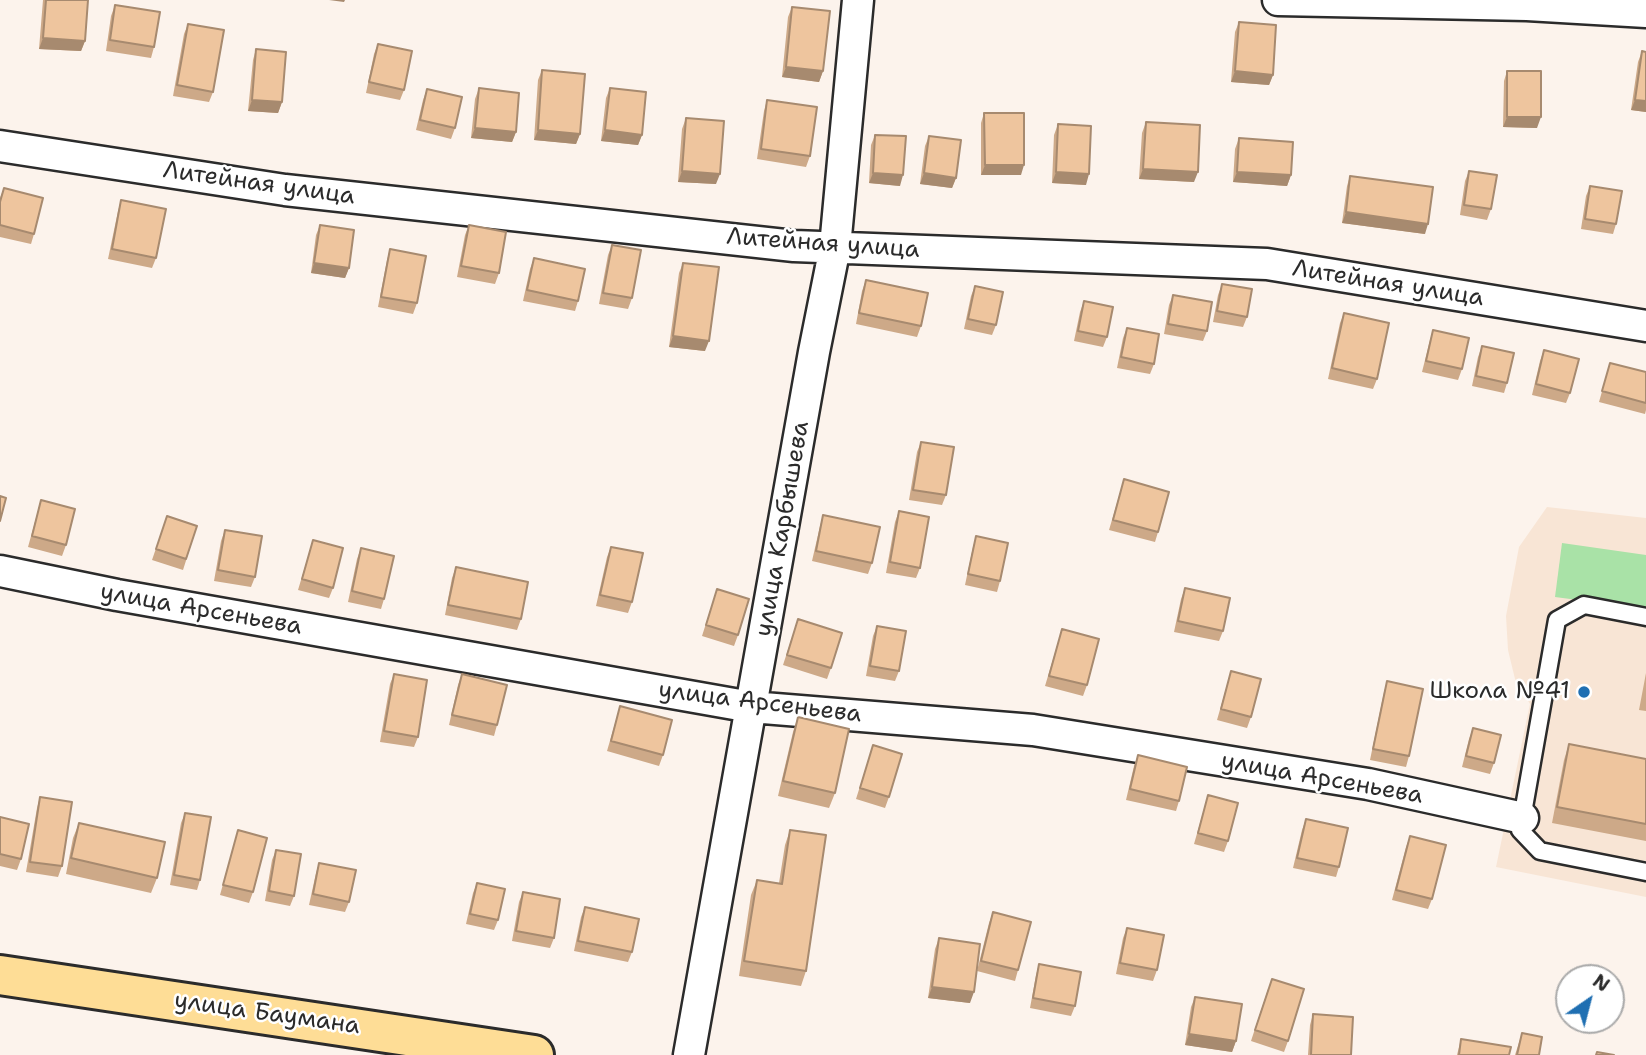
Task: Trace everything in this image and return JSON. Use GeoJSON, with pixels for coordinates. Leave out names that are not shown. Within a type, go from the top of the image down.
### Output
{"type":"FeatureCollection","features":[{"type":"Feature","properties":{"kind":"main road","name":"улица Баумана"},"geometry":{"type":"LineString","coordinates":[[0,975],[534,1055]]}},
{"type":"Feature","properties":{"kind":"street","name":"улица Карбышева"},"geometry":{"type":"LineString","coordinates":[[690,1055],[814,352],[835,247],[858,0]]}},
{"type":"Feature","properties":{"kind":"street"},"geometry":{"type":"LineString","coordinates":[[1278,0],[1527,5],[1646,12]]}},
{"type":"Feature","properties":{"kind":"street","name":"Литейная улица"},"geometry":{"type":"LineString","coordinates":[[0,146],[285,190],[794,246],[1267,264],[1646,326]]}},
{"type":"Feature","properties":{"kind":"street","name":"улица Арсеньева"},"geometry":{"type":"LineString","coordinates":[[0,571],[117,595],[751,707],[1033,730],[1368,784],[1522,818]]}},
{"type":"Feature","properties":{"kind":"lane"},"geometry":{"type":"LineString","coordinates":[[1646,617],[1584,605],[1557,620],[1520,830],[1540,851],[1646,872]]}},
{"type":"Feature","properties":{"kind":"shaded area","name":"Школа №41"},"geometry":{"type":"Polygon","coordinates":[[[1547,507],[1646,518],[1646,897],[1496,867],[1530,704],[1515,679],[1508,650],[1506,616],[1519,547],[1547,507]]]}},
{"type":"Feature","properties":{"kind":"green space"},"geometry":{"type":"Polygon","coordinates":[[[1562,543],[1646,555],[1646,609],[1555,597],[1562,543]]]}},
{"type":"Feature","properties":{"kind":"building"},"geometry":{"type":"Polygon","coordinates":[[[46,0],[88,0],[85,41],[43,38],[46,0]]]}},
{"type":"Feature","properties":{"kind":"building"},"geometry":{"type":"Polygon","coordinates":[[[115,5],[160,12],[154,47],[110,40],[115,5]]]}},
{"type":"Feature","properties":{"kind":"building"},"geometry":{"type":"Polygon","coordinates":[[[792,7],[830,11],[823,71],[786,67],[792,7]]]}},
{"type":"Feature","properties":{"kind":"building"},"geometry":{"type":"Polygon","coordinates":[[[1239,22],[1276,25],[1273,75],[1235,71],[1239,22]]]}},
{"type":"Feature","properties":{"kind":"building"},"geometry":{"type":"Polygon","coordinates":[[[188,24],[224,30],[213,92],[177,85],[188,24]]]}},
{"type":"Feature","properties":{"kind":"building"},"geometry":{"type":"Polygon","coordinates":[[[378,44],[412,51],[404,90],[369,82],[378,44]]]}},
{"type":"Feature","properties":{"kind":"building"},"geometry":{"type":"Polygon","coordinates":[[[256,49],[286,52],[282,102],[252,100],[256,49]]]}},
{"type":"Feature","properties":{"kind":"building"},"geometry":{"type":"Polygon","coordinates":[[[1642,51],[1646,52],[1646,101],[1635,100],[1642,51]]]}},
{"type":"Feature","properties":{"kind":"building"},"geometry":{"type":"Polygon","coordinates":[[[542,70],[585,74],[580,134],[538,130],[542,70]]]}},
{"type":"Feature","properties":{"kind":"building"},"geometry":{"type":"Polygon","coordinates":[[[1507,71],[1541,71],[1541,117],[1507,117],[1507,71]]]}},
{"type":"Feature","properties":{"kind":"building"},"geometry":{"type":"Polygon","coordinates":[[[479,88],[519,93],[516,132],[475,128],[479,88]]]}},
{"type":"Feature","properties":{"kind":"building"},"geometry":{"type":"Polygon","coordinates":[[[610,88],[646,92],[642,135],[605,130],[610,88]]]}},
{"type":"Feature","properties":{"kind":"building"},"geometry":{"type":"Polygon","coordinates":[[[427,89],[462,97],[455,128],[420,120],[427,89]]]}},
{"type":"Feature","properties":{"kind":"building"},"geometry":{"type":"Polygon","coordinates":[[[767,100],[817,107],[810,156],[761,149],[767,100]]]}},
{"type":"Feature","properties":{"kind":"building"},"geometry":{"type":"Polygon","coordinates":[[[984,113],[1024,113],[1024,165],[985,165],[984,113]]]}},
{"type":"Feature","properties":{"kind":"building"},"geometry":{"type":"Polygon","coordinates":[[[686,118],[724,121],[720,174],[682,171],[686,118]]]}},
{"type":"Feature","properties":{"kind":"building"},"geometry":{"type":"Polygon","coordinates":[[[1146,122],[1200,125],[1198,172],[1143,169],[1146,122]]]}},
{"type":"Feature","properties":{"kind":"building"},"geometry":{"type":"Polygon","coordinates":[[[1058,124],[1091,126],[1089,174],[1056,172],[1058,124]]]}},
{"type":"Feature","properties":{"kind":"building"},"geometry":{"type":"Polygon","coordinates":[[[875,135],[906,136],[903,175],[873,173],[875,135]]]}},
{"type":"Feature","properties":{"kind":"building"},"geometry":{"type":"Polygon","coordinates":[[[929,136],[961,140],[956,178],[924,173],[929,136]]]}},
{"type":"Feature","properties":{"kind":"building"},"geometry":{"type":"Polygon","coordinates":[[[1239,138],[1293,142],[1291,175],[1237,172],[1239,138]]]}},
{"type":"Feature","properties":{"kind":"building"},"geometry":{"type":"Polygon","coordinates":[[[1469,171],[1497,175],[1491,209],[1464,205],[1469,171]]]}},
{"type":"Feature","properties":{"kind":"building"},"geometry":{"type":"Polygon","coordinates":[[[1350,176],[1433,187],[1428,224],[1346,212],[1350,176]]]}},
{"type":"Feature","properties":{"kind":"building"},"geometry":{"type":"Polygon","coordinates":[[[1590,186],[1622,191],[1616,224],[1585,219],[1590,186]]]}},
{"type":"Feature","properties":{"kind":"building"},"geometry":{"type":"Polygon","coordinates":[[[4,188],[43,198],[34,234],[0,225],[0,202],[4,188]]]}},
{"type":"Feature","properties":{"kind":"building"},"geometry":{"type":"Polygon","coordinates":[[[121,200],[166,209],[156,258],[112,249],[121,200]]]}},
{"type":"Feature","properties":{"kind":"building"},"geometry":{"type":"Polygon","coordinates":[[[320,225],[354,230],[349,268],[314,263],[320,225]]]}},
{"type":"Feature","properties":{"kind":"building"},"geometry":{"type":"Polygon","coordinates":[[[469,225],[506,232],[499,273],[461,266],[469,225]]]}},
{"type":"Feature","properties":{"kind":"building"},"geometry":{"type":"Polygon","coordinates":[[[612,245],[641,250],[632,298],[603,293],[612,245]]]}},
{"type":"Feature","properties":{"kind":"building"},"geometry":{"type":"Polygon","coordinates":[[[390,249],[426,256],[417,303],[381,297],[390,249]]]}},
{"type":"Feature","properties":{"kind":"building"},"geometry":{"type":"Polygon","coordinates":[[[534,258],[585,269],[578,301],[527,290],[534,258]]]}},
{"type":"Feature","properties":{"kind":"building"},"geometry":{"type":"Polygon","coordinates":[[[683,263],[719,267],[709,341],[673,336],[683,263]]]}},
{"type":"Feature","properties":{"kind":"building"},"geometry":{"type":"Polygon","coordinates":[[[866,280],[928,293],[921,326],[859,313],[866,280]]]}},
{"type":"Feature","properties":{"kind":"building"},"geometry":{"type":"Polygon","coordinates":[[[1222,284],[1252,289],[1247,317],[1217,311],[1222,284]]]}},
{"type":"Feature","properties":{"kind":"building"},"geometry":{"type":"Polygon","coordinates":[[[975,286],[1003,292],[996,325],[968,319],[975,286]]]}},
{"type":"Feature","properties":{"kind":"building"},"geometry":{"type":"Polygon","coordinates":[[[1173,295],[1212,302],[1207,331],[1168,324],[1173,295]]]}},
{"type":"Feature","properties":{"kind":"building"},"geometry":{"type":"Polygon","coordinates":[[[1084,301],[1113,307],[1107,337],[1078,331],[1084,301]]]}},
{"type":"Feature","properties":{"kind":"building"},"geometry":{"type":"Polygon","coordinates":[[[1344,313],[1389,323],[1377,379],[1332,368],[1344,313]]]}},
{"type":"Feature","properties":{"kind":"building"},"geometry":{"type":"Polygon","coordinates":[[[1127,328],[1159,334],[1154,364],[1121,357],[1127,328]]]}},
{"type":"Feature","properties":{"kind":"building"},"geometry":{"type":"Polygon","coordinates":[[[1433,330],[1469,338],[1462,369],[1426,361],[1433,330]]]}},
{"type":"Feature","properties":{"kind":"building"},"geometry":{"type":"Polygon","coordinates":[[[1482,346],[1514,353],[1507,383],[1476,376],[1482,346]]]}},
{"type":"Feature","properties":{"kind":"building"},"geometry":{"type":"Polygon","coordinates":[[[1544,350],[1579,359],[1570,393],[1536,384],[1544,350]]]}},
{"type":"Feature","properties":{"kind":"building"},"geometry":{"type":"Polygon","coordinates":[[[1610,363],[1646,372],[1646,403],[1602,391],[1610,363]]]}},
{"type":"Feature","properties":{"kind":"building"},"geometry":{"type":"Polygon","coordinates":[[[921,442],[954,447],[946,495],[913,490],[921,442]]]}},
{"type":"Feature","properties":{"kind":"building"},"geometry":{"type":"Polygon","coordinates":[[[1124,479],[1169,492],[1158,532],[1113,520],[1124,479]]]}},
{"type":"Feature","properties":{"kind":"building"},"geometry":{"type":"Polygon","coordinates":[[[0,496],[6,498],[0,521],[0,496]]]}},
{"type":"Feature","properties":{"kind":"building"},"geometry":{"type":"Polygon","coordinates":[[[41,500],[75,509],[66,545],[32,536],[41,500]]]}},
{"type":"Feature","properties":{"kind":"building"},"geometry":{"type":"Polygon","coordinates":[[[899,511],[929,517],[920,568],[890,562],[899,511]]]}},
{"type":"Feature","properties":{"kind":"building"},"geometry":{"type":"Polygon","coordinates":[[[823,515],[880,527],[872,563],[816,551],[823,515]]]}},
{"type":"Feature","properties":{"kind":"building"},"geometry":{"type":"Polygon","coordinates":[[[167,516],[197,526],[186,559],[156,549],[167,516]]]}},
{"type":"Feature","properties":{"kind":"building"},"geometry":{"type":"Polygon","coordinates":[[[225,530],[262,536],[255,577],[218,570],[225,530]]]}},
{"type":"Feature","properties":{"kind":"building"},"geometry":{"type":"Polygon","coordinates":[[[976,536],[1008,543],[1000,581],[968,574],[976,536]]]}},
{"type":"Feature","properties":{"kind":"building"},"geometry":{"type":"Polygon","coordinates":[[[313,540],[343,548],[333,588],[302,579],[313,540]]]}},
{"type":"Feature","properties":{"kind":"building"},"geometry":{"type":"Polygon","coordinates":[[[611,547],[643,553],[632,602],[600,595],[611,547]]]}},
{"type":"Feature","properties":{"kind":"building"},"geometry":{"type":"Polygon","coordinates":[[[361,548],[394,556],[384,599],[352,591],[361,548]]]}},
{"type":"Feature","properties":{"kind":"building"},"geometry":{"type":"Polygon","coordinates":[[[456,567],[528,582],[521,619],[448,605],[456,567]]]}},
{"type":"Feature","properties":{"kind":"building"},"geometry":{"type":"Polygon","coordinates":[[[1185,588],[1230,598],[1223,631],[1178,621],[1185,588]]]}},
{"type":"Feature","properties":{"kind":"building"},"geometry":{"type":"Polygon","coordinates":[[[717,589],[749,599],[738,635],[706,625],[717,589]]]}},
{"type":"Feature","properties":{"kind":"building"},"geometry":{"type":"Polygon","coordinates":[[[798,619],[842,633],[831,668],[787,655],[798,619]]]}},
{"type":"Feature","properties":{"kind":"building"},"geometry":{"type":"Polygon","coordinates":[[[877,626],[906,631],[899,671],[870,666],[877,626]]]}},
{"type":"Feature","properties":{"kind":"building"},"geometry":{"type":"Polygon","coordinates":[[[1062,629],[1099,639],[1087,685],[1049,676],[1062,629]]]}},
{"type":"Feature","properties":{"kind":"building"},"geometry":{"type":"Polygon","coordinates":[[[1231,671],[1261,679],[1251,717],[1221,709],[1231,671]]]}},
{"type":"Feature","properties":{"kind":"building"},"geometry":{"type":"Polygon","coordinates":[[[394,674],[427,680],[418,737],[384,731],[394,674]]]}},
{"type":"Feature","properties":{"kind":"building"},"geometry":{"type":"Polygon","coordinates":[[[462,674],[507,685],[497,725],[452,715],[462,674]]]}},
{"type":"Feature","properties":{"kind":"building"},"geometry":{"type":"Polygon","coordinates":[[[1387,681],[1423,689],[1409,756],[1373,749],[1387,681]]]}},
{"type":"Feature","properties":{"kind":"building"},"geometry":{"type":"Polygon","coordinates":[[[620,706],[672,720],[663,755],[611,741],[620,706]]]}},
{"type":"Feature","properties":{"kind":"building"},"geometry":{"type":"Polygon","coordinates":[[[798,717],[849,729],[835,793],[783,781],[798,717]]]}},
{"type":"Feature","properties":{"kind":"building"},"geometry":{"type":"Polygon","coordinates":[[[1473,728],[1501,735],[1494,763],[1466,756],[1473,728]]]}},
{"type":"Feature","properties":{"kind":"building"},"geometry":{"type":"Polygon","coordinates":[[[1569,744],[1646,759],[1646,824],[1557,807],[1569,744]]]}},
{"type":"Feature","properties":{"kind":"building"},"geometry":{"type":"Polygon","coordinates":[[[873,745],[902,754],[889,797],[860,788],[873,745]]]}},
{"type":"Feature","properties":{"kind":"building"},"geometry":{"type":"Polygon","coordinates":[[[1138,755],[1187,767],[1179,801],[1130,789],[1138,755]]]}},
{"type":"Feature","properties":{"kind":"building"},"geometry":{"type":"Polygon","coordinates":[[[1208,795],[1238,803],[1228,841],[1198,833],[1208,795]]]}},
{"type":"Feature","properties":{"kind":"building"},"geometry":{"type":"Polygon","coordinates":[[[40,797],[72,802],[62,866],[30,862],[40,797]]]}},
{"type":"Feature","properties":{"kind":"building"},"geometry":{"type":"Polygon","coordinates":[[[185,813],[211,817],[200,880],[174,875],[185,813]]]}},
{"type":"Feature","properties":{"kind":"building"},"geometry":{"type":"Polygon","coordinates":[[[0,817],[29,824],[21,859],[0,854],[0,817]]]}},
{"type":"Feature","properties":{"kind":"building"},"geometry":{"type":"Polygon","coordinates":[[[1306,819],[1348,828],[1339,867],[1297,858],[1306,819]]]}},
{"type":"Feature","properties":{"kind":"building"},"geometry":{"type":"Polygon","coordinates":[[[79,823],[165,842],[157,878],[71,858],[79,823]]]}},
{"type":"Feature","properties":{"kind":"building"},"geometry":{"type":"Polygon","coordinates":[[[238,830],[267,838],[253,892],[223,885],[238,830]]]}},
{"type":"Feature","properties":{"kind":"building"},"geometry":{"type":"Polygon","coordinates":[[[790,830],[826,835],[806,971],[744,961],[757,880],[782,884],[790,830]]]}},
{"type":"Feature","properties":{"kind":"building"},"geometry":{"type":"Polygon","coordinates":[[[1410,836],[1446,845],[1432,899],[1396,890],[1410,836]]]}},
{"type":"Feature","properties":{"kind":"building"},"geometry":{"type":"Polygon","coordinates":[[[276,850],[301,854],[294,896],[269,891],[276,850]]]}},
{"type":"Feature","properties":{"kind":"building"},"geometry":{"type":"Polygon","coordinates":[[[319,863],[356,870],[349,902],[313,894],[319,863]]]}},
{"type":"Feature","properties":{"kind":"building"},"geometry":{"type":"Polygon","coordinates":[[[477,883],[505,889],[498,920],[470,914],[477,883]]]}},
{"type":"Feature","properties":{"kind":"building"},"geometry":{"type":"Polygon","coordinates":[[[523,892],[560,899],[554,938],[516,931],[523,892]]]}},
{"type":"Feature","properties":{"kind":"building"},"geometry":{"type":"Polygon","coordinates":[[[585,907],[639,919],[632,952],[578,941],[585,907]]]}},
{"type":"Feature","properties":{"kind":"building"},"geometry":{"type":"Polygon","coordinates":[[[993,912],[1031,922],[1018,970],[981,961],[993,912]]]}},
{"type":"Feature","properties":{"kind":"building"},"geometry":{"type":"Polygon","coordinates":[[[1127,928],[1164,935],[1157,970],[1120,963],[1127,928]]]}},
{"type":"Feature","properties":{"kind":"building"},"geometry":{"type":"Polygon","coordinates":[[[939,938],[980,944],[974,992],[932,987],[939,938]]]}},
{"type":"Feature","properties":{"kind":"building"},"geometry":{"type":"Polygon","coordinates":[[[1039,964],[1081,972],[1075,1006],[1033,998],[1039,964]]]}},
{"type":"Feature","properties":{"kind":"building"},"geometry":{"type":"Polygon","coordinates":[[[1272,979],[1304,989],[1288,1041],[1255,1030],[1272,979]]]}},
{"type":"Feature","properties":{"kind":"building"},"geometry":{"type":"Polygon","coordinates":[[[1195,997],[1242,1004],[1236,1041],[1189,1034],[1195,997]]]}},
{"type":"Feature","properties":{"kind":"building"},"geometry":{"type":"Polygon","coordinates":[[[1313,1014],[1353,1017],[1351,1055],[1311,1055],[1313,1014]]]}},
{"type":"Feature","properties":{"kind":"building"},"geometry":{"type":"Polygon","coordinates":[[[1522,1033],[1542,1037],[1539,1055],[1517,1055],[1522,1033]]]}},
{"type":"Feature","properties":{"kind":"building"},"geometry":{"type":"Polygon","coordinates":[[[1461,1039],[1511,1047],[1509,1055],[1459,1055],[1461,1039]]]}},
{"type":"Feature","properties":{"kind":"place","name":"Школа №41"},"geometry":{"type":"Point","coordinates":[1584,692]}}]}
